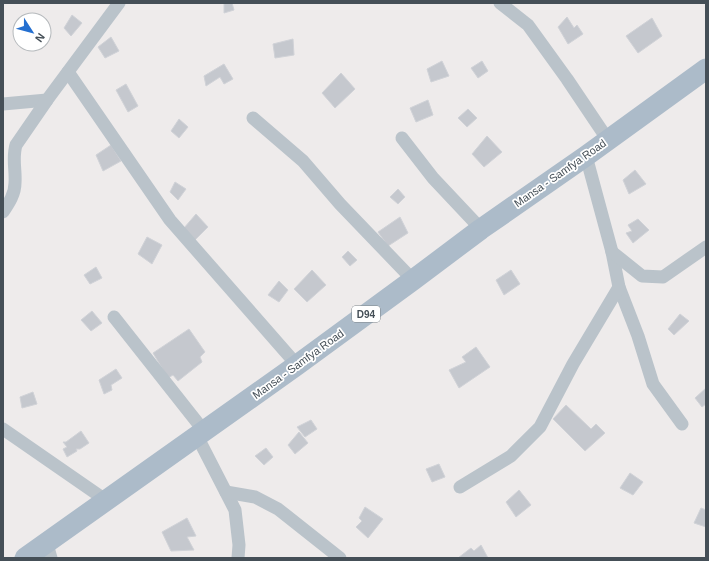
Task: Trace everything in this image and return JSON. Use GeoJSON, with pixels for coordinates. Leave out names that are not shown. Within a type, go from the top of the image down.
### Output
{"type":"FeatureCollection","features":[{"type":"Feature","properties":{"kind":"main road","name":"Mansa - Samfya Road"},"geometry":{"type":"LineString","coordinates":[[25,558],[49,551],[107,501],[297,365],[481,229],[586,156],[706,69]]}},
{"type":"Feature","properties":{"kind":"street"},"geometry":{"type":"LineString","coordinates":[[500,3],[528,25],[608,140]]}},
{"type":"Feature","properties":{"kind":"street"},"geometry":{"type":"LineString","coordinates":[[3,212],[14,192],[14,152],[16,145],[114,5]]}},
{"type":"Feature","properties":{"kind":"street"},"geometry":{"type":"LineString","coordinates":[[68,72],[170,220],[297,365]]}},
{"type":"Feature","properties":{"kind":"street"},"geometry":{"type":"LineString","coordinates":[[3,104],[47,100]]}},
{"type":"Feature","properties":{"kind":"street"},"geometry":{"type":"LineString","coordinates":[[253,118],[303,161],[340,204],[413,280]]}},
{"type":"Feature","properties":{"kind":"street"},"geometry":{"type":"LineString","coordinates":[[402,138],[433,178],[481,229]]}},
{"type":"Feature","properties":{"kind":"street"},"geometry":{"type":"LineString","coordinates":[[586,156],[612,252],[619,287],[638,336],[653,384],[682,424]]}},
{"type":"Feature","properties":{"kind":"street"},"geometry":{"type":"LineString","coordinates":[[612,252],[642,276],[663,277],[706,247]]}},
{"type":"Feature","properties":{"kind":"street"},"geometry":{"type":"LineString","coordinates":[[460,487],[511,456],[540,427],[574,364],[619,287]]}},
{"type":"Feature","properties":{"kind":"street"},"geometry":{"type":"LineString","coordinates":[[114,317],[201,434],[235,510],[239,545],[238,558]]}},
{"type":"Feature","properties":{"kind":"street"},"geometry":{"type":"LineString","coordinates":[[3,429],[107,501]]}},
{"type":"Feature","properties":{"kind":"street"},"geometry":{"type":"LineString","coordinates":[[226,492],[255,497],[278,509],[340,558]]}},
{"type":"Feature","properties":{"kind":"building"},"geometry":{"type":"Polygon","coordinates":[[[224,3],[232,3],[234,10],[224,13],[224,3]]]}},
{"type":"Feature","properties":{"kind":"building"},"geometry":{"type":"Polygon","coordinates":[[[72,15],[82,23],[71,36],[64,28],[72,15]]]}},
{"type":"Feature","properties":{"kind":"building"},"geometry":{"type":"Polygon","coordinates":[[[567,17],[574,28],[577,25],[583,34],[568,44],[558,27],[567,17]]]}},
{"type":"Feature","properties":{"kind":"building"},"geometry":{"type":"Polygon","coordinates":[[[652,18],[662,36],[638,53],[626,36],[652,18]]]}},
{"type":"Feature","properties":{"kind":"building"},"geometry":{"type":"Polygon","coordinates":[[[111,37],[119,51],[105,58],[98,47],[111,37]]]}},
{"type":"Feature","properties":{"kind":"building"},"geometry":{"type":"Polygon","coordinates":[[[293,39],[294,55],[275,58],[273,44],[293,39]]]}},
{"type":"Feature","properties":{"kind":"building"},"geometry":{"type":"Polygon","coordinates":[[[442,61],[449,76],[431,82],[427,69],[442,61]]]}},
{"type":"Feature","properties":{"kind":"building"},"geometry":{"type":"Polygon","coordinates":[[[482,61],[488,71],[478,78],[471,68],[482,61]]]}},
{"type":"Feature","properties":{"kind":"building"},"geometry":{"type":"Polygon","coordinates":[[[224,64],[233,79],[224,84],[220,77],[206,86],[204,76],[224,64]]]}},
{"type":"Feature","properties":{"kind":"building"},"geometry":{"type":"Polygon","coordinates":[[[341,73],[355,89],[335,108],[322,93],[341,73]]]}},
{"type":"Feature","properties":{"kind":"building"},"geometry":{"type":"Polygon","coordinates":[[[126,84],[138,106],[128,112],[116,90],[126,84]]]}},
{"type":"Feature","properties":{"kind":"building"},"geometry":{"type":"Polygon","coordinates":[[[428,100],[433,115],[416,122],[410,108],[428,100]]]}},
{"type":"Feature","properties":{"kind":"building"},"geometry":{"type":"Polygon","coordinates":[[[468,109],[477,118],[467,127],[458,118],[468,109]]]}},
{"type":"Feature","properties":{"kind":"building"},"geometry":{"type":"Polygon","coordinates":[[[179,119],[188,127],[179,138],[171,131],[179,119]]]}},
{"type":"Feature","properties":{"kind":"building"},"geometry":{"type":"Polygon","coordinates":[[[487,136],[502,152],[484,167],[472,154],[487,136]]]}},
{"type":"Feature","properties":{"kind":"building"},"geometry":{"type":"Polygon","coordinates":[[[111,145],[121,161],[103,171],[96,155],[111,145]]]}},
{"type":"Feature","properties":{"kind":"building"},"geometry":{"type":"Polygon","coordinates":[[[635,170],[646,184],[629,194],[623,180],[635,170]]]}},
{"type":"Feature","properties":{"kind":"building"},"geometry":{"type":"Polygon","coordinates":[[[175,182],[186,189],[178,200],[170,192],[175,182]]]}},
{"type":"Feature","properties":{"kind":"building"},"geometry":{"type":"Polygon","coordinates":[[[398,189],[405,197],[398,204],[390,197],[398,189]]]}},
{"type":"Feature","properties":{"kind":"building"},"geometry":{"type":"Polygon","coordinates":[[[196,214],[208,227],[195,240],[184,228],[196,214]]]}},
{"type":"Feature","properties":{"kind":"building"},"geometry":{"type":"Polygon","coordinates":[[[400,217],[408,233],[388,246],[378,232],[400,217]]]}},
{"type":"Feature","properties":{"kind":"building"},"geometry":{"type":"Polygon","coordinates":[[[638,219],[649,230],[633,243],[626,233],[632,231],[628,225],[638,219]]]}},
{"type":"Feature","properties":{"kind":"building"},"geometry":{"type":"Polygon","coordinates":[[[147,237],[162,245],[152,264],[138,254],[147,237]]]}},
{"type":"Feature","properties":{"kind":"building"},"geometry":{"type":"Polygon","coordinates":[[[348,251],[357,260],[350,266],[342,257],[348,251]]]}},
{"type":"Feature","properties":{"kind":"building"},"geometry":{"type":"Polygon","coordinates":[[[96,267],[102,278],[90,284],[84,275],[96,267]]]}},
{"type":"Feature","properties":{"kind":"building"},"geometry":{"type":"Polygon","coordinates":[[[312,270],[326,285],[307,302],[294,289],[312,270]]]}},
{"type":"Feature","properties":{"kind":"building"},"geometry":{"type":"Polygon","coordinates":[[[511,270],[520,284],[504,295],[496,280],[511,270]]]}},
{"type":"Feature","properties":{"kind":"building"},"geometry":{"type":"Polygon","coordinates":[[[279,281],[288,290],[279,302],[268,295],[279,281]]]}},
{"type":"Feature","properties":{"kind":"building"},"geometry":{"type":"Polygon","coordinates":[[[92,311],[102,323],[91,331],[81,320],[92,311]]]}},
{"type":"Feature","properties":{"kind":"building"},"geometry":{"type":"Polygon","coordinates":[[[680,314],[689,321],[674,335],[668,329],[680,314]]]}},
{"type":"Feature","properties":{"kind":"building"},"geometry":{"type":"Polygon","coordinates":[[[189,329],[205,352],[200,357],[202,362],[178,381],[173,375],[168,378],[153,353],[189,329]]]}},
{"type":"Feature","properties":{"kind":"building"},"geometry":{"type":"Polygon","coordinates":[[[476,347],[490,367],[459,388],[449,370],[466,362],[462,357],[476,347]]]}},
{"type":"Feature","properties":{"kind":"building"},"geometry":{"type":"Polygon","coordinates":[[[116,369],[122,378],[111,385],[112,390],[104,394],[99,380],[116,369]]]}},
{"type":"Feature","properties":{"kind":"building"},"geometry":{"type":"Polygon","coordinates":[[[706,388],[706,404],[702,407],[695,398],[706,388]]]}},
{"type":"Feature","properties":{"kind":"building"},"geometry":{"type":"Polygon","coordinates":[[[33,392],[37,404],[22,408],[20,397],[33,392]]]}},
{"type":"Feature","properties":{"kind":"building"},"geometry":{"type":"Polygon","coordinates":[[[566,405],[591,429],[596,424],[605,433],[585,451],[553,419],[566,405]]]}},
{"type":"Feature","properties":{"kind":"building"},"geometry":{"type":"Polygon","coordinates":[[[311,420],[317,429],[305,437],[297,427],[311,420]]]}},
{"type":"Feature","properties":{"kind":"building"},"geometry":{"type":"Polygon","coordinates":[[[81,431],[89,443],[80,449],[76,449],[77,451],[67,457],[63,449],[67,447],[63,442],[66,442],[81,431]]]}},
{"type":"Feature","properties":{"kind":"building"},"geometry":{"type":"Polygon","coordinates":[[[299,432],[308,443],[295,454],[288,445],[299,432]]]}},
{"type":"Feature","properties":{"kind":"building"},"geometry":{"type":"Polygon","coordinates":[[[266,448],[273,457],[264,465],[255,456],[266,448]]]}},
{"type":"Feature","properties":{"kind":"building"},"geometry":{"type":"Polygon","coordinates":[[[439,464],[445,477],[432,482],[426,469],[439,464]]]}},
{"type":"Feature","properties":{"kind":"building"},"geometry":{"type":"Polygon","coordinates":[[[630,473],[643,482],[633,495],[620,488],[630,473]]]}},
{"type":"Feature","properties":{"kind":"building"},"geometry":{"type":"Polygon","coordinates":[[[519,490],[531,505],[516,517],[506,502],[519,490]]]}},
{"type":"Feature","properties":{"kind":"building"},"geometry":{"type":"Polygon","coordinates":[[[365,507],[383,519],[368,538],[356,527],[362,521],[359,518],[365,507]]]}},
{"type":"Feature","properties":{"kind":"building"},"geometry":{"type":"Polygon","coordinates":[[[701,508],[706,510],[706,527],[694,523],[701,508]]]}},
{"type":"Feature","properties":{"kind":"building"},"geometry":{"type":"Polygon","coordinates":[[[187,518],[196,536],[187,537],[194,550],[171,551],[162,532],[187,518]]]}},
{"type":"Feature","properties":{"kind":"building"},"geometry":{"type":"Polygon","coordinates":[[[481,545],[488,558],[458,558],[471,548],[474,551],[481,545]]]}}]}
